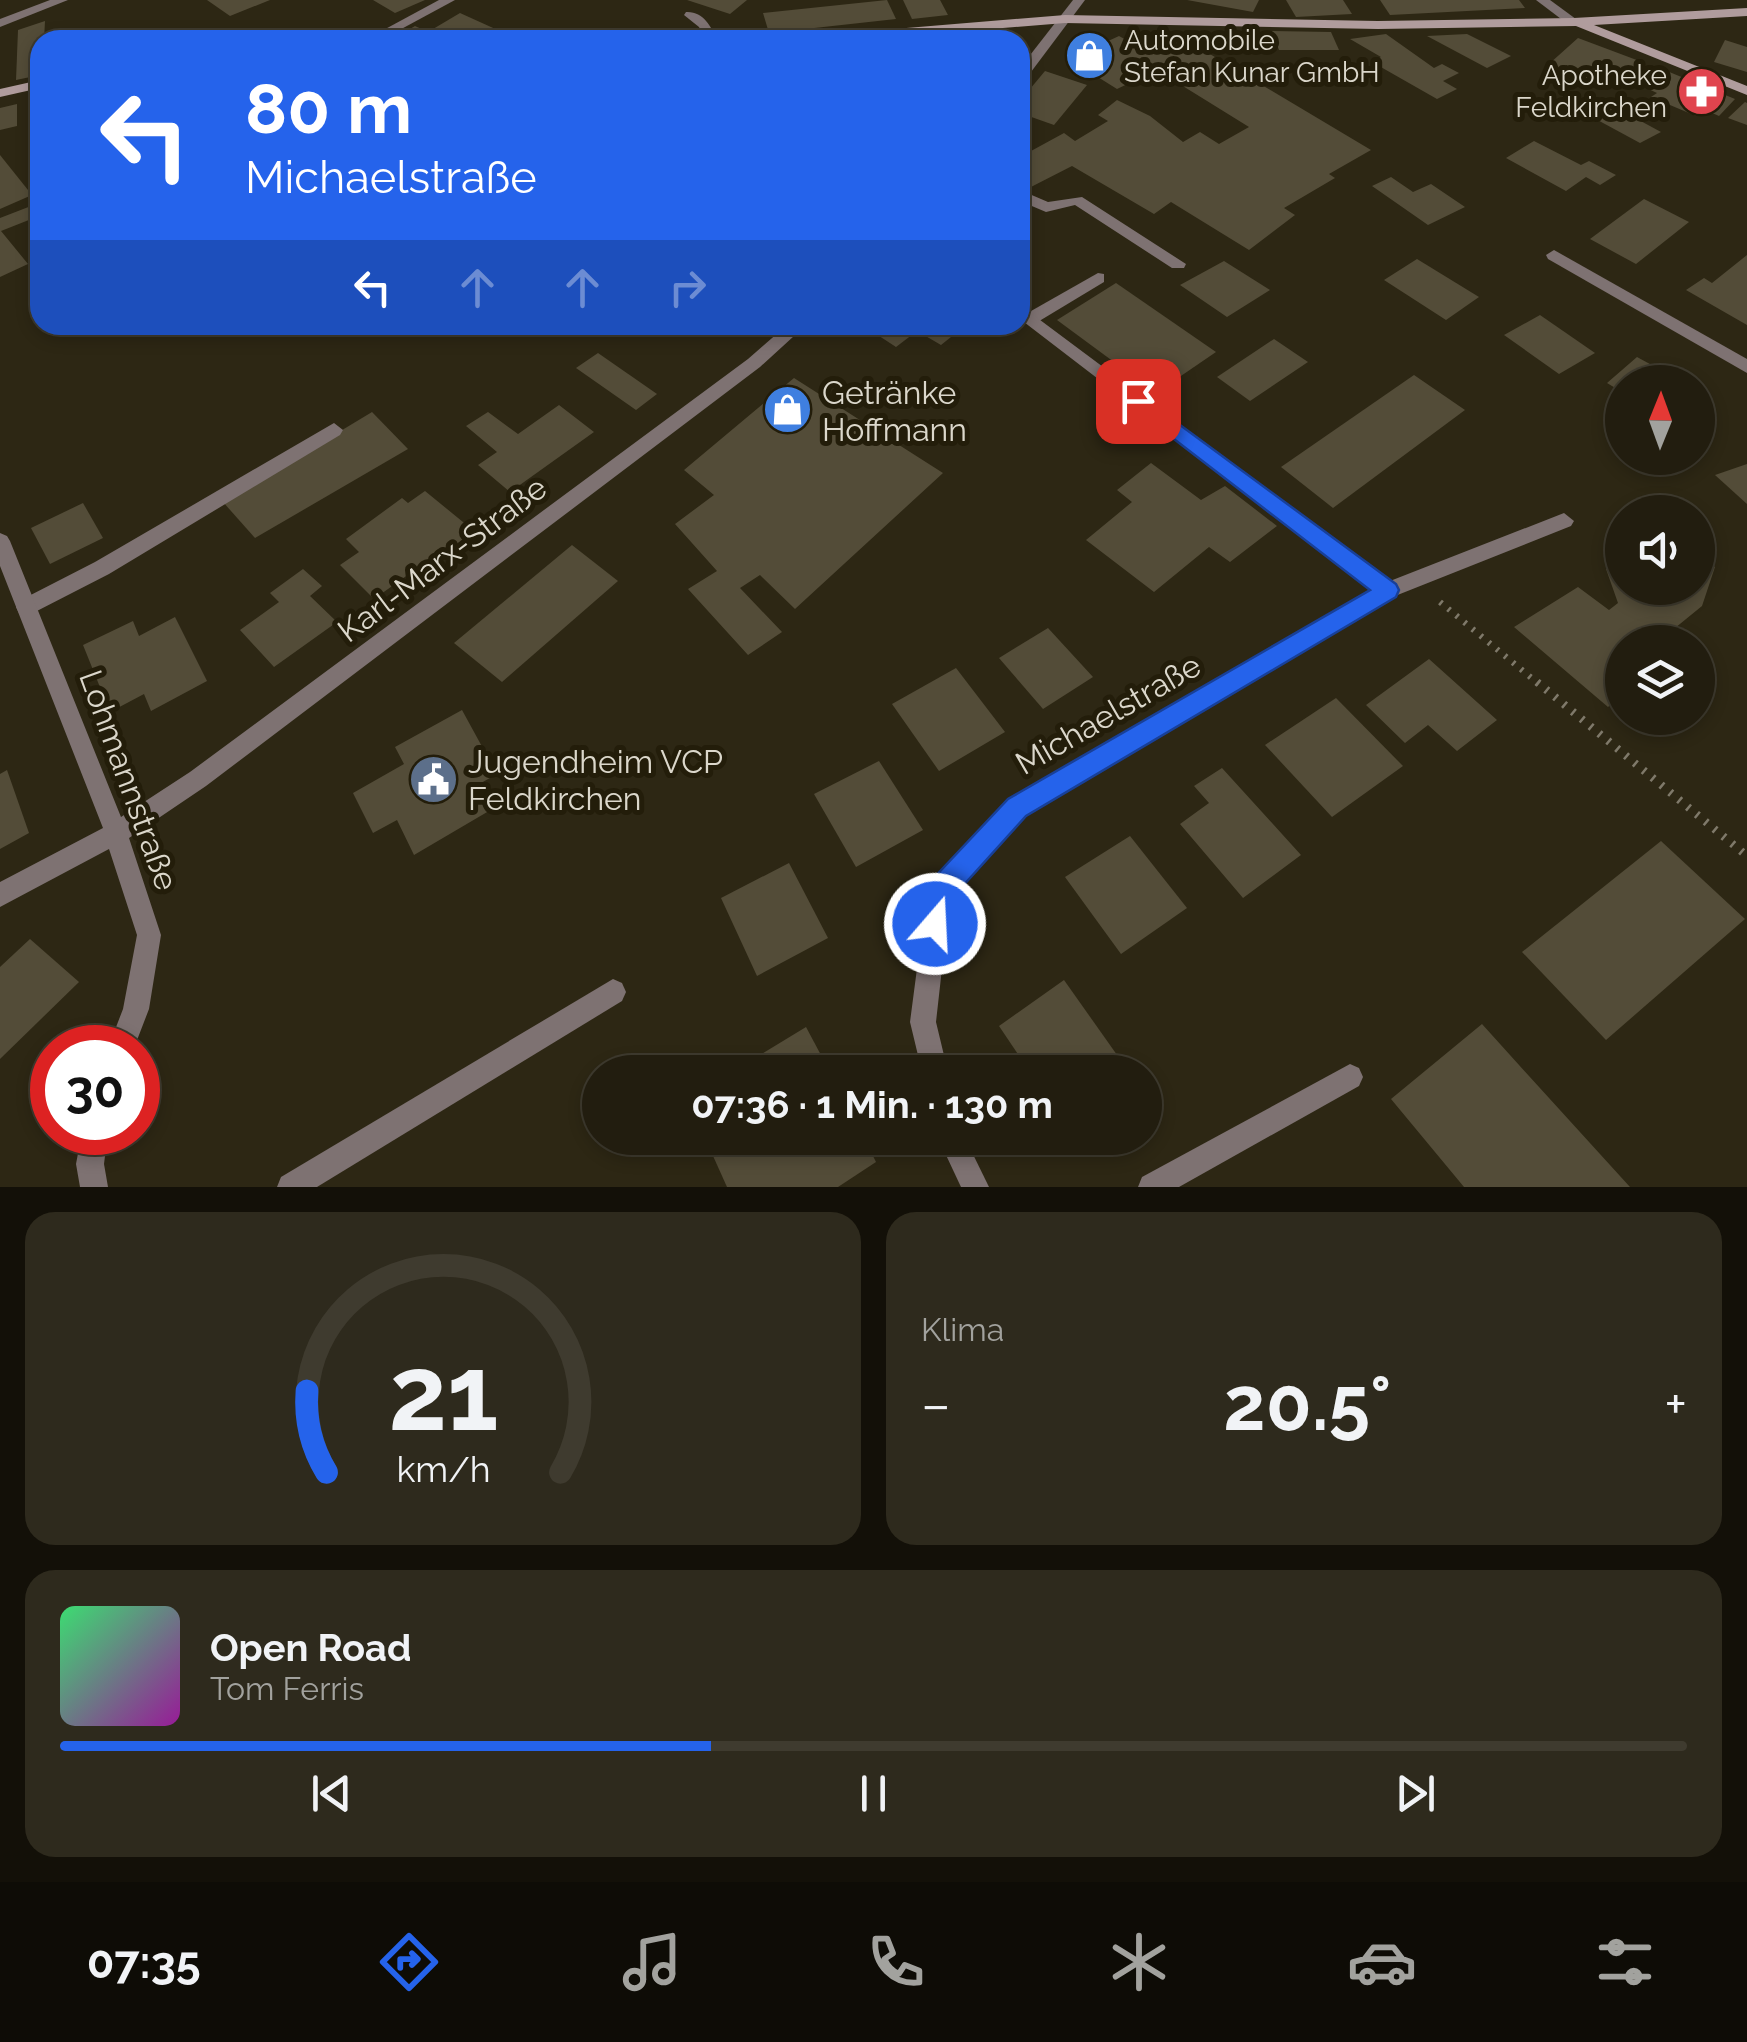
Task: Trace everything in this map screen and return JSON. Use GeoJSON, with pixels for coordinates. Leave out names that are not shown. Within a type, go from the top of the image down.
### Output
{"type":"FeatureCollection","features":[{"type":"Feature","properties":{"kind":"street"},"geometry":{"type":"LineString","coordinates":[[0,23],[62,0]]}},
{"type":"Feature","properties":{"kind":"street"},"geometry":{"type":"LineString","coordinates":[[390,30],[449,0]]}},
{"type":"Feature","properties":{"kind":"street"},"geometry":{"type":"LineString","coordinates":[[1030,64],[1079,0]]}},
{"type":"Feature","properties":{"kind":"street"},"geometry":{"type":"LineString","coordinates":[[1542,0],[1574,22],[1747,91]]}},
{"type":"Feature","properties":{"kind":"street"},"geometry":{"type":"LineString","coordinates":[[937,30],[1064,20],[1378,25],[1574,22],[1747,12]]}},
{"type":"Feature","properties":{"kind":"street"},"geometry":{"type":"LineString","coordinates":[[690,15],[706,30]]}},
{"type":"Feature","properties":{"kind":"street"},"geometry":{"type":"LineString","coordinates":[[0,93],[30,86]]}},
{"type":"Feature","properties":{"kind":"street"},"geometry":{"type":"LineString","coordinates":[[1030,199],[1046,207],[1077,200],[1178,264]]}},
{"type":"Feature","properties":{"kind":"street"},"geometry":{"type":"LineString","coordinates":[[1554,254],[1747,367]]}},
{"type":"Feature","properties":{"kind":"street"},"geometry":{"type":"LineString","coordinates":[[1030,312],[1098,278]]}},
{"type":"Feature","properties":{"kind":"street"},"geometry":{"type":"LineString","coordinates":[[1030,319],[1388,590]]}},
{"type":"Feature","properties":{"kind":"street","name":"Karl-Marx-Straße"},"geometry":{"type":"LineString","coordinates":[[0,895],[116,834],[198,779],[786,335]]}},
{"type":"Feature","properties":{"kind":"street"},"geometry":{"type":"LineString","coordinates":[[26,607],[102,568],[334,430]]}},
{"type":"Feature","properties":{"kind":"street","name":"Michaelstraße"},"geometry":{"type":"LineString","coordinates":[[932,1055],[923,1022],[939,892],[1017,808],[1388,590],[1564,521]]}},
{"type":"Feature","properties":{"kind":"street","name":"Lohmannstraße"},"geometry":{"type":"LineString","coordinates":[[0,541],[116,834],[148,935],[130,1025]]}},
{"type":"Feature","properties":{"kind":"street"},"geometry":{"type":"LineString","coordinates":[[291,1187],[613,992]]}},
{"type":"Feature","properties":{"kind":"street"},"geometry":{"type":"LineString","coordinates":[[1152,1187],[1350,1077]]}},
{"type":"Feature","properties":{"kind":"street"},"geometry":{"type":"LineString","coordinates":[[92,1155],[94,1187]]}},
{"type":"Feature","properties":{"kind":"street"},"geometry":{"type":"LineString","coordinates":[[959,1155],[975,1187]]}},
{"type":"Feature","properties":{"kind":"path"},"geometry":{"type":"LineString","coordinates":[[1412,580],[1747,856]]}},
{"type":"Feature","properties":{"kind":"building"},"geometry":{"type":"Polygon","coordinates":[[[207,0],[270,0],[230,16],[207,0]]]}},
{"type":"Feature","properties":{"kind":"building"},"geometry":{"type":"Polygon","coordinates":[[[373,0],[425,0],[395,13],[373,0]]]}},
{"type":"Feature","properties":{"kind":"building"},"geometry":{"type":"Polygon","coordinates":[[[687,0],[747,0],[730,14],[687,0]]]}},
{"type":"Feature","properties":{"kind":"building"},"geometry":{"type":"Polygon","coordinates":[[[887,0],[896,19],[768,30],[763,13],[887,0]]]}},
{"type":"Feature","properties":{"kind":"building"},"geometry":{"type":"Polygon","coordinates":[[[903,0],[940,0],[948,15],[912,19],[903,0]]]}},
{"type":"Feature","properties":{"kind":"building"},"geometry":{"type":"Polygon","coordinates":[[[1187,0],[1259,0],[1253,12],[1187,0]]]}},
{"type":"Feature","properties":{"kind":"building"},"geometry":{"type":"Polygon","coordinates":[[[1286,0],[1343,0],[1352,14],[1296,17],[1286,0]]]}},
{"type":"Feature","properties":{"kind":"building"},"geometry":{"type":"Polygon","coordinates":[[[1380,0],[1519,0],[1525,8],[1390,15],[1380,0]]]}},
{"type":"Feature","properties":{"kind":"building"},"geometry":{"type":"Polygon","coordinates":[[[460,13],[498,30],[431,30],[460,13]]]}},
{"type":"Feature","properties":{"kind":"building"},"geometry":{"type":"Polygon","coordinates":[[[45,21],[45,30],[30,30],[30,77],[16,80],[18,30],[45,21]]]}},
{"type":"Feature","properties":{"kind":"building"},"geometry":{"type":"Polygon","coordinates":[[[1272,31],[1331,32],[1339,50],[1279,50],[1272,31]]]}},
{"type":"Feature","properties":{"kind":"building"},"geometry":{"type":"Polygon","coordinates":[[[1386,34],[1434,68],[1442,64],[1459,73],[1443,81],[1457,89],[1437,99],[1372,62],[1381,57],[1350,39],[1386,34]]]}},
{"type":"Feature","properties":{"kind":"building"},"geometry":{"type":"Polygon","coordinates":[[[1467,34],[1511,56],[1487,68],[1427,36],[1467,34]]]}},
{"type":"Feature","properties":{"kind":"building"},"geometry":{"type":"Polygon","coordinates":[[[1119,36],[1132,43],[1145,37],[1156,44],[1170,37],[1176,43],[1188,41],[1371,150],[1329,174],[1335,178],[1284,208],[1295,215],[1249,250],[1171,202],[1154,214],[1072,166],[1030,187],[1030,152],[1064,133],[1075,141],[1108,121],[1098,115],[1117,100],[1150,116],[1183,142],[1200,132],[1219,144],[1249,127],[1157,70],[1117,89],[1069,59],[1119,36]]]}},
{"type":"Feature","properties":{"kind":"building"},"geometry":{"type":"Polygon","coordinates":[[[1578,38],[1642,62],[1624,78],[1613,73],[1602,84],[1549,64],[1578,38]]]}},
{"type":"Feature","properties":{"kind":"building"},"geometry":{"type":"Polygon","coordinates":[[[1725,40],[1747,47],[1747,72],[1714,62],[1725,40]]]}},
{"type":"Feature","properties":{"kind":"building"},"geometry":{"type":"Polygon","coordinates":[[[1662,69],[1735,99],[1719,116],[1703,109],[1696,116],[1651,97],[1657,93],[1640,85],[1662,69]]]}},
{"type":"Feature","properties":{"kind":"building"},"geometry":{"type":"Polygon","coordinates":[[[1045,71],[1087,85],[1054,125],[1030,117],[1030,89],[1045,71]]]}},
{"type":"Feature","properties":{"kind":"building"},"geometry":{"type":"Polygon","coordinates":[[[1745,102],[1747,125],[1728,118],[1745,102]]]}},
{"type":"Feature","properties":{"kind":"building"},"geometry":{"type":"Polygon","coordinates":[[[17,104],[17,126],[0,130],[0,108],[17,104]]]}},
{"type":"Feature","properties":{"kind":"building"},"geometry":{"type":"Polygon","coordinates":[[[1613,106],[1661,132],[1640,143],[1592,117],[1613,106]]]}},
{"type":"Feature","properties":{"kind":"building"},"geometry":{"type":"Polygon","coordinates":[[[1534,141],[1581,165],[1589,161],[1616,175],[1600,185],[1586,177],[1566,191],[1506,158],[1534,141]]]}},
{"type":"Feature","properties":{"kind":"building"},"geometry":{"type":"Polygon","coordinates":[[[0,155],[30,196],[0,209],[0,155]]]}},
{"type":"Feature","properties":{"kind":"building"},"geometry":{"type":"Polygon","coordinates":[[[1391,177],[1413,192],[1431,184],[1465,207],[1428,225],[1372,186],[1391,177]]]}},
{"type":"Feature","properties":{"kind":"building"},"geometry":{"type":"Polygon","coordinates":[[[1644,199],[1689,222],[1636,264],[1590,239],[1644,199]]]}},
{"type":"Feature","properties":{"kind":"building"},"geometry":{"type":"Polygon","coordinates":[[[30,206],[30,220],[1,231],[28,264],[0,277],[0,218],[30,206]]]}},
{"type":"Feature","properties":{"kind":"building"},"geometry":{"type":"Polygon","coordinates":[[[1747,255],[1747,325],[1686,290],[1704,278],[1712,283],[1747,255]]]}},
{"type":"Feature","properties":{"kind":"building"},"geometry":{"type":"Polygon","coordinates":[[[1417,259],[1479,297],[1446,320],[1384,280],[1417,259]]]}},
{"type":"Feature","properties":{"kind":"building"},"geometry":{"type":"Polygon","coordinates":[[[1224,261],[1270,290],[1227,317],[1180,285],[1224,261]]]}},
{"type":"Feature","properties":{"kind":"building"},"geometry":{"type":"Polygon","coordinates":[[[1116,283],[1216,352],[1156,393],[1057,320],[1116,283]]]}},
{"type":"Feature","properties":{"kind":"building"},"geometry":{"type":"Polygon","coordinates":[[[1540,315],[1595,353],[1559,374],[1504,335],[1540,315]]]}},
{"type":"Feature","properties":{"kind":"building"},"geometry":{"type":"Polygon","coordinates":[[[878,335],[912,335],[896,347],[878,335]]]}},
{"type":"Feature","properties":{"kind":"building"},"geometry":{"type":"Polygon","coordinates":[[[924,335],[954,335],[941,345],[924,335]]]}},
{"type":"Feature","properties":{"kind":"building"},"geometry":{"type":"Polygon","coordinates":[[[1274,339],[1308,362],[1250,401],[1217,377],[1274,339]]]}},
{"type":"Feature","properties":{"kind":"building"},"geometry":{"type":"Polygon","coordinates":[[[598,353],[657,394],[636,410],[576,368],[598,353]]]}},
{"type":"Feature","properties":{"kind":"building"},"geometry":{"type":"Polygon","coordinates":[[[1637,357],[1652,365],[1628,365],[1637,357]]]}},
{"type":"Feature","properties":{"kind":"building"},"geometry":{"type":"Polygon","coordinates":[[[1414,375],[1465,410],[1333,508],[1281,467],[1414,375]]]}},
{"type":"Feature","properties":{"kind":"building"},"geometry":{"type":"Polygon","coordinates":[[[794,378],[943,473],[795,609],[760,575],[740,588],[782,632],[748,655],[688,589],[717,571],[675,524],[714,495],[684,470],[794,378]]]}},
{"type":"Feature","properties":{"kind":"building"},"geometry":{"type":"Polygon","coordinates":[[[559,405],[594,432],[510,492],[478,465],[497,452],[466,426],[488,412],[518,434],[559,405]]]}},
{"type":"Feature","properties":{"kind":"building"},"geometry":{"type":"Polygon","coordinates":[[[372,412],[408,449],[255,538],[223,502],[372,412]]]}},
{"type":"Feature","properties":{"kind":"building"},"geometry":{"type":"Polygon","coordinates":[[[1151,463],[1201,500],[1225,486],[1277,526],[1230,562],[1209,547],[1154,592],[1086,540],[1132,502],[1117,490],[1151,463]]]}},
{"type":"Feature","properties":{"kind":"building"},"geometry":{"type":"Polygon","coordinates":[[[1747,464],[1747,504],[1715,475],[1747,464]]]}},
{"type":"Feature","properties":{"kind":"building"},"geometry":{"type":"Polygon","coordinates":[[[425,491],[474,531],[427,567],[423,564],[374,599],[340,565],[359,552],[346,539],[402,498],[408,503],[425,491]]]}},
{"type":"Feature","properties":{"kind":"building"},"geometry":{"type":"Polygon","coordinates":[[[83,503],[103,538],[50,564],[31,528],[83,503]]]}},
{"type":"Feature","properties":{"kind":"building"},"geometry":{"type":"Polygon","coordinates":[[[572,545],[618,581],[502,682],[454,643],[572,545]]]}},
{"type":"Feature","properties":{"kind":"building"},"geometry":{"type":"Polygon","coordinates":[[[303,569],[322,586],[310,596],[337,622],[274,667],[240,630],[279,602],[270,593],[303,569]]]}},
{"type":"Feature","properties":{"kind":"building"},"geometry":{"type":"Polygon","coordinates":[[[1578,587],[1609,610],[1615,605],[1702,605],[1679,625],[1605,625],[1605,704],[1514,627],[1578,587]]]}},
{"type":"Feature","properties":{"kind":"building"},"geometry":{"type":"Polygon","coordinates":[[[175,617],[207,681],[151,711],[144,694],[110,712],[83,645],[133,621],[139,636],[175,617]]]}},
{"type":"Feature","properties":{"kind":"building"},"geometry":{"type":"Polygon","coordinates":[[[1048,628],[1093,677],[1043,709],[999,658],[1048,628]]]}},
{"type":"Feature","properties":{"kind":"building"},"geometry":{"type":"Polygon","coordinates":[[[1429,659],[1497,720],[1457,751],[1428,725],[1405,743],[1366,705],[1429,659]]]}},
{"type":"Feature","properties":{"kind":"building"},"geometry":{"type":"Polygon","coordinates":[[[956,668],[1005,732],[939,771],[892,704],[956,668]]]}},
{"type":"Feature","properties":{"kind":"building"},"geometry":{"type":"Polygon","coordinates":[[[1336,698],[1403,766],[1332,817],[1265,745],[1336,698]]]}},
{"type":"Feature","properties":{"kind":"building","name":"Jugendheim VCP Feldkirchen"},"geometry":{"type":"Polygon","coordinates":[[[462,710],[497,774],[481,783],[494,808],[414,855],[397,820],[373,833],[353,793],[404,764],[395,747],[462,710]]]}},
{"type":"Feature","properties":{"kind":"building"},"geometry":{"type":"Polygon","coordinates":[[[879,761],[923,830],[856,867],[814,794],[879,761]]]}},
{"type":"Feature","properties":{"kind":"building"},"geometry":{"type":"Polygon","coordinates":[[[1222,768],[1301,855],[1243,898],[1180,824],[1209,803],[1194,786],[1222,768]]]}},
{"type":"Feature","properties":{"kind":"building"},"geometry":{"type":"Polygon","coordinates":[[[7,770],[29,833],[0,849],[0,774],[7,770]]]}},
{"type":"Feature","properties":{"kind":"building"},"geometry":{"type":"Polygon","coordinates":[[[1130,836],[1187,908],[1121,954],[1065,877],[1130,836]]]}},
{"type":"Feature","properties":{"kind":"building"},"geometry":{"type":"Polygon","coordinates":[[[1661,841],[1745,919],[1606,1040],[1522,952],[1661,841]]]}},
{"type":"Feature","properties":{"kind":"building"},"geometry":{"type":"Polygon","coordinates":[[[789,863],[828,938],[757,976],[721,898],[789,863]]]}},
{"type":"Feature","properties":{"kind":"building"},"geometry":{"type":"Polygon","coordinates":[[[30,939],[79,982],[35,1025],[30,1025],[30,1030],[0,1059],[0,967],[30,939]]]}},
{"type":"Feature","properties":{"kind":"building"},"geometry":{"type":"Polygon","coordinates":[[[1064,980],[1117,1055],[1019,1055],[999,1026],[1064,980]]]}},
{"type":"Feature","properties":{"kind":"building"},"geometry":{"type":"Polygon","coordinates":[[[1482,1024],[1630,1187],[1464,1187],[1391,1099],[1482,1024]]]}},
{"type":"Feature","properties":{"kind":"building"},"geometry":{"type":"Polygon","coordinates":[[[806,1027],[821,1055],[760,1055],[806,1027]]]}},
{"type":"Feature","properties":{"kind":"building"},"geometry":{"type":"Polygon","coordinates":[[[713,1155],[872,1155],[876,1162],[838,1187],[727,1187],[713,1155]]]}},
{"type":"Feature","properties":{"kind":"place","name":"Automobile Stefan Kunar GmbH"},"geometry":{"type":"Point","coordinates":[1089,56]}},
{"type":"Feature","properties":{"kind":"place","name":"Apotheke Feldkirchen"},"geometry":{"type":"Point","coordinates":[1702,91]}},
{"type":"Feature","properties":{"kind":"place","name":"Getränke Hoffmann"},"geometry":{"type":"Point","coordinates":[787,410]}},
{"type":"Feature","properties":{"kind":"place","name":"Jugendheim VCP Feldkirchen"},"geometry":{"type":"Point","coordinates":[433,779]}},
{"type":"Feature","properties":{"kind":"route"},"geometry":{"type":"LineString","coordinates":[[935,924],[939,892],[1017,808],[1388,590],[1138,401]]}}]}
